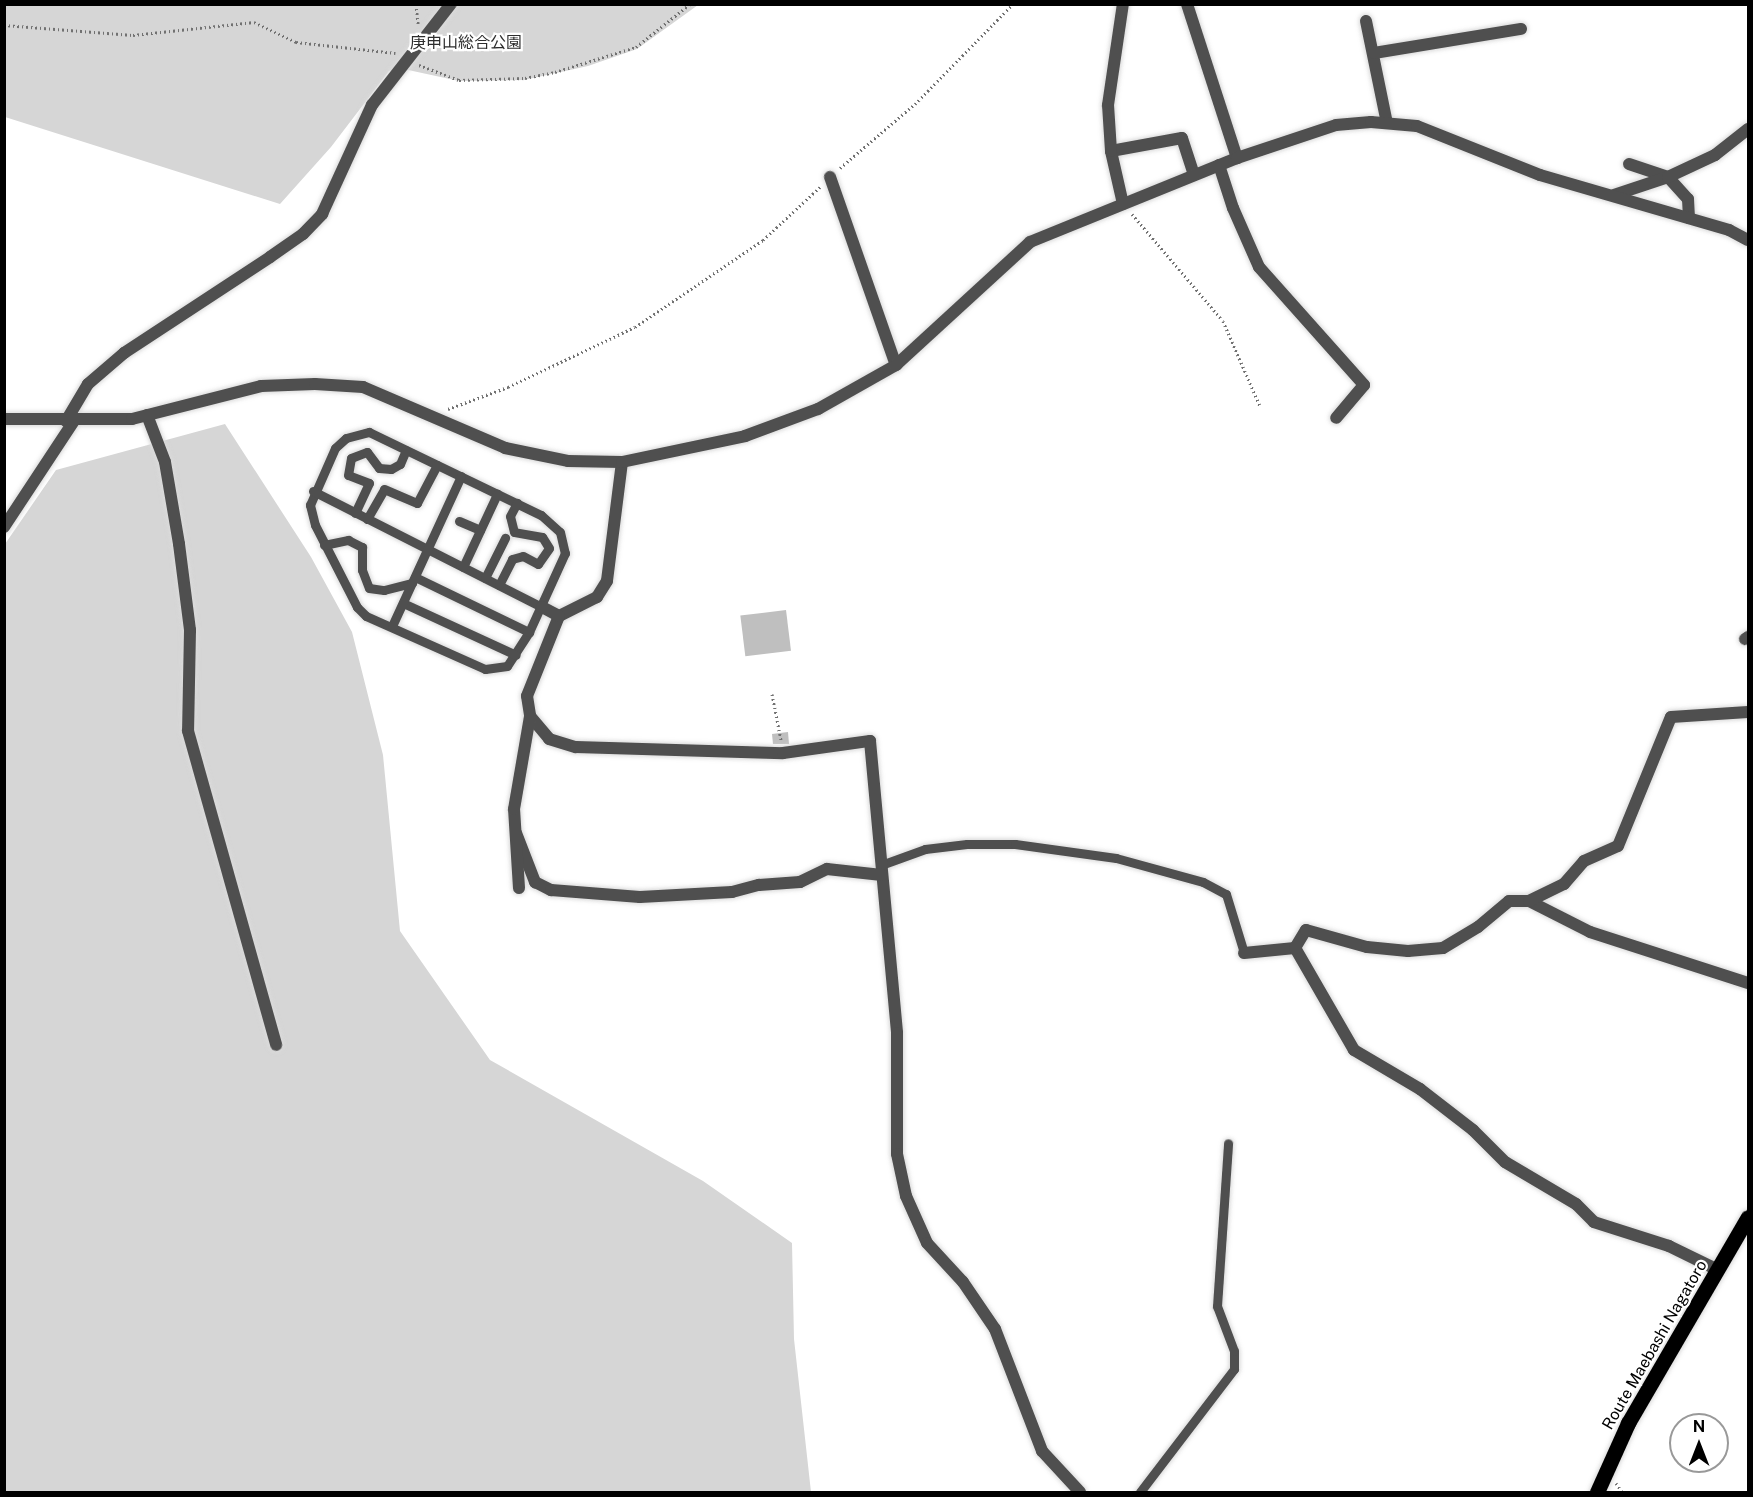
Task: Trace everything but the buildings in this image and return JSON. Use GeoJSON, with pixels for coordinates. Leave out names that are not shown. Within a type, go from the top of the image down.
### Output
{"type":"FeatureCollection","features":[{"type":"Feature","properties":{"kind":"main road","name":"Route Maebashi Nagatoro"},"geometry":{"type":"LineString","coordinates":[[1597,1492],[1628,1423],[1749,1217]]}},
{"type":"Feature","properties":{"kind":"street"},"geometry":{"type":"LineString","coordinates":[[4,527],[70,421],[88,384],[124,353],[303,234],[322,214],[372,105],[451,4]]}},
{"type":"Feature","properties":{"kind":"street"},"geometry":{"type":"LineString","coordinates":[[1123,4],[1108,105],[1111,151],[1123,204]]}},
{"type":"Feature","properties":{"kind":"street"},"geometry":{"type":"LineString","coordinates":[[1187,4],[1237,158]]}},
{"type":"Feature","properties":{"kind":"street"},"geometry":{"type":"LineString","coordinates":[[1366,21],[1387,123]]}},
{"type":"Feature","properties":{"kind":"street"},"geometry":{"type":"LineString","coordinates":[[1374,53],[1521,29]]}},
{"type":"Feature","properties":{"kind":"street"},"geometry":{"type":"LineString","coordinates":[[4,419],[70,421],[147,415],[261,386],[315,384],[363,387],[432,414],[506,448],[568,461],[622,462],[745,436],[818,409],[896,365],[1030,242],[1237,158],[1336,125],[1387,123],[1417,126],[1540,175],[1689,218],[1749,240]]}},
{"type":"Feature","properties":{"kind":"street"},"geometry":{"type":"LineString","coordinates":[[1614,195],[1668,177],[1715,155],[1749,129]]}},
{"type":"Feature","properties":{"kind":"street"},"geometry":{"type":"LineString","coordinates":[[1111,151],[1182,138],[1194,175]]}},
{"type":"Feature","properties":{"kind":"street"},"geometry":{"type":"LineString","coordinates":[[1629,164],[1668,177],[1688,199],[1689,218]]}},
{"type":"Feature","properties":{"kind":"street"},"geometry":{"type":"LineString","coordinates":[[1220,165],[1233,208],[1259,267],[1364,385],[1336,418]]}},
{"type":"Feature","properties":{"kind":"street"},"geometry":{"type":"LineString","coordinates":[[830,177],[896,365]]}},
{"type":"Feature","properties":{"kind":"street"},"geometry":{"type":"LineString","coordinates":[[147,415],[165,462],[179,544],[189,630],[188,730],[276,1044]]}},
{"type":"Feature","properties":{"kind":"street"},"geometry":{"type":"LineString","coordinates":[[519,888],[514,809],[530,716],[527,696],[559,616],[597,597],[607,581],[622,462]]}},
{"type":"Feature","properties":{"kind":"street"},"geometry":{"type":"LineString","coordinates":[[542,607],[559,616]]}},
{"type":"Feature","properties":{"kind":"street"},"geometry":{"type":"LineString","coordinates":[[1295,948],[1306,930],[1367,947],[1408,951],[1443,948],[1478,927],[1509,901],[1530,901],[1564,884],[1584,861],[1618,846],[1671,717],[1749,712]]}},
{"type":"Feature","properties":{"kind":"street"},"geometry":{"type":"LineString","coordinates":[[530,716],[549,739],[576,747],[783,753],[870,741],[897,1033],[897,1154],[906,1196],[927,1243],[963,1282],[995,1329],[1042,1451],[1080,1492]]}},
{"type":"Feature","properties":{"kind":"street"},"geometry":{"type":"LineString","coordinates":[[516,833],[535,882],[550,890],[640,897],[732,892],[759,885],[801,882],[827,869],[881,870]]}},
{"type":"Feature","properties":{"kind":"street"},"geometry":{"type":"LineString","coordinates":[[1530,901],[1590,932],[1749,982]]}},
{"type":"Feature","properties":{"kind":"street"},"geometry":{"type":"LineString","coordinates":[[1244,953],[1295,948]]}},
{"type":"Feature","properties":{"kind":"street"},"geometry":{"type":"LineString","coordinates":[[1295,948],[1354,1050],[1420,1089],[1473,1130],[1505,1162],[1576,1204],[1594,1222],[1669,1245],[1718,1269]]}},
{"type":"Feature","properties":{"kind":"lane"},"geometry":{"type":"LineString","coordinates":[[369,432],[406,450],[517,503],[553,523],[564,543],[565,553],[542,607],[516,655],[507,666],[484,669],[366,616],[357,607],[324,545],[310,505],[313,491],[335,448],[346,438],[369,432]]}},
{"type":"Feature","properties":{"kind":"lane"},"geometry":{"type":"LineString","coordinates":[[355,513],[369,483],[348,475],[348,464],[354,454],[367,452],[379,468],[391,469],[400,464],[406,450]]}},
{"type":"Feature","properties":{"kind":"lane"},"geometry":{"type":"LineString","coordinates":[[367,519],[384,489],[417,503],[437,465]]}},
{"type":"Feature","properties":{"kind":"lane"},"geometry":{"type":"LineString","coordinates":[[392,626],[461,476]]}},
{"type":"Feature","properties":{"kind":"lane"},"geometry":{"type":"LineString","coordinates":[[313,491],[542,607]]}},
{"type":"Feature","properties":{"kind":"lane"},"geometry":{"type":"LineString","coordinates":[[463,567],[497,494]]}},
{"type":"Feature","properties":{"kind":"lane"},"geometry":{"type":"LineString","coordinates":[[499,585],[512,558],[523,556],[538,564],[549,548],[542,537],[514,532],[510,516],[517,503]]}},
{"type":"Feature","properties":{"kind":"lane"},"geometry":{"type":"LineString","coordinates":[[459,521],[480,530]]}},
{"type":"Feature","properties":{"kind":"lane"},"geometry":{"type":"LineString","coordinates":[[485,578],[506,538]]}},
{"type":"Feature","properties":{"kind":"lane"},"geometry":{"type":"LineString","coordinates":[[324,545],[348,540],[362,547],[362,570],[369,588],[384,590],[413,580],[529,632]]}},
{"type":"Feature","properties":{"kind":"lane"},"geometry":{"type":"LineString","coordinates":[[403,603],[516,655]]}},
{"type":"Feature","properties":{"kind":"lane"},"geometry":{"type":"LineString","coordinates":[[881,870],[926,849],[967,844],[1015,844],[1116,858],[1203,882],[1226,894],[1244,953]]}},
{"type":"Feature","properties":{"kind":"lane"},"geometry":{"type":"LineString","coordinates":[[1140,1492],[1234,1369],[1234,1352],[1217,1306],[1228,1143]]}},
{"type":"Feature","properties":{"kind":"path"},"geometry":{"type":"LineString","coordinates":[[4,25],[133,35],[254,22],[296,42],[396,53],[406,61],[459,80],[525,78],[636,47],[690,4]]}},
{"type":"Feature","properties":{"kind":"path"},"geometry":{"type":"LineString","coordinates":[[432,414],[508,387],[635,327],[763,240],[830,177],[915,104],[1013,4]]}},
{"type":"Feature","properties":{"kind":"path"},"geometry":{"type":"LineString","coordinates":[[1123,204],[1223,321],[1260,406]]}},
{"type":"Feature","properties":{"kind":"path"},"geometry":{"type":"LineString","coordinates":[[772,694],[782,745]]}},
{"type":"Feature","properties":{"kind":"green space","name":"庚申山総合公園"},"geometry":{"type":"Polygon","coordinates":[[[4,5],[698,5],[637,49],[588,66],[524,80],[459,81],[399,68],[389,71],[331,147],[280,204],[5,117],[4,5]]]}},
{"type":"Feature","properties":{"kind":"green space"},"geometry":{"type":"Polygon","coordinates":[[[225,424],[311,557],[352,632],[383,755],[400,931],[490,1060],[703,1181],[792,1243],[794,1339],[811,1492],[5,1492],[5,544],[56,470],[225,424]]]}}]}
